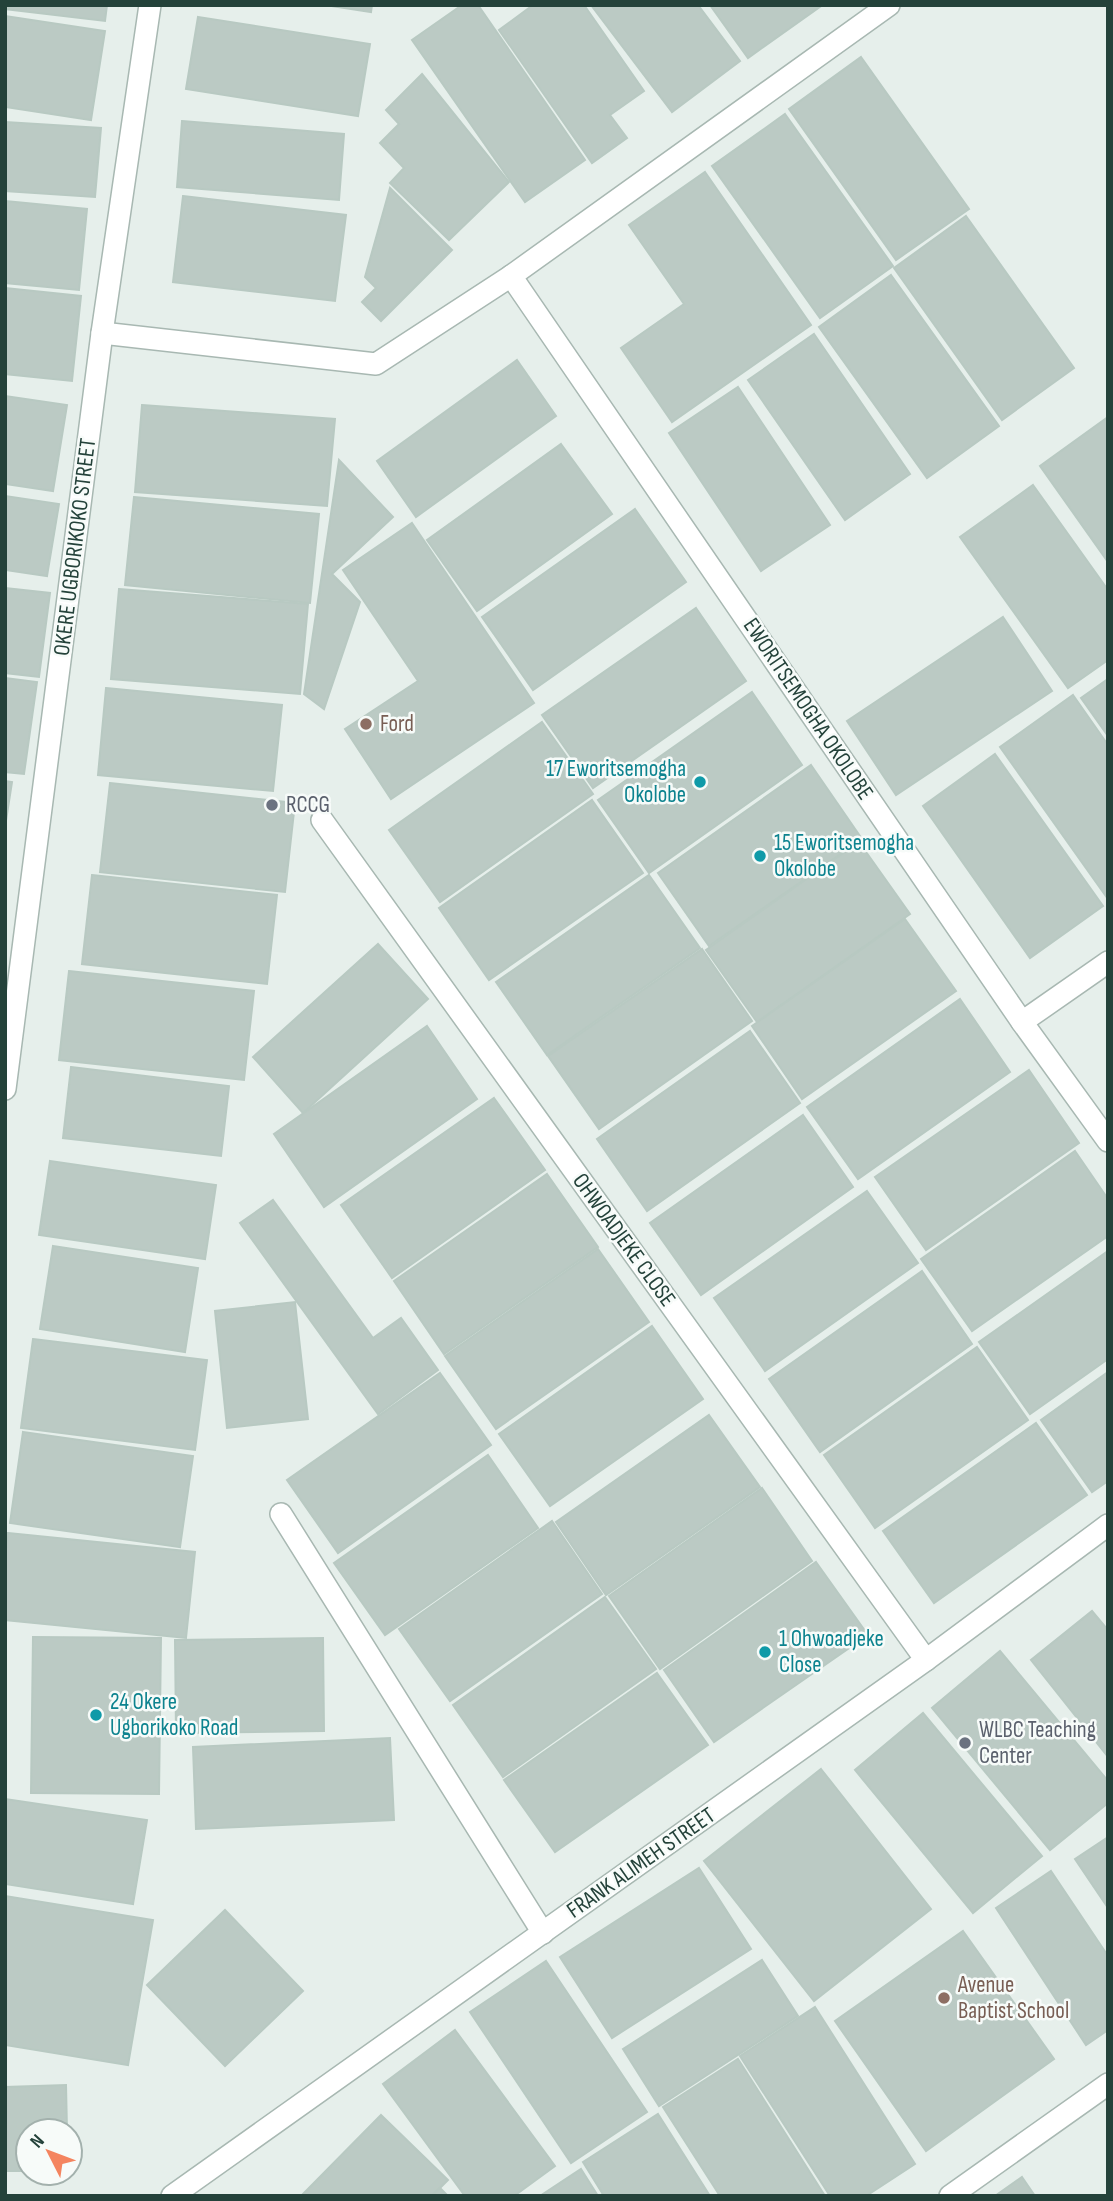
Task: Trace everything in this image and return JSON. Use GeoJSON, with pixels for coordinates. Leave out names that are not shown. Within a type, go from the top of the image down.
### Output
{"type":"FeatureCollection","features":[{"type":"Feature","properties":{"kind":"street","name":"OKERE UGBORIKOKO STREET"},"geometry":{"type":"LineString","coordinates":[[5,1089],[102,332],[150,5]]}},
{"type":"Feature","properties":{"kind":"street"},"geometry":{"type":"LineString","coordinates":[[102,332],[376,364],[511,276],[889,5]]}},
{"type":"Feature","properties":{"kind":"street","name":"EWORITSEMOGHA OKOLOBE"},"geometry":{"type":"LineString","coordinates":[[511,276],[1023,1022],[1108,1141]]}},
{"type":"Feature","properties":{"kind":"street","name":"OHWOADJEKE CLOSE"},"geometry":{"type":"LineString","coordinates":[[322,820],[926,1660]]}},
{"type":"Feature","properties":{"kind":"street"},"geometry":{"type":"LineString","coordinates":[[1023,1022],[1108,962]]}},
{"type":"Feature","properties":{"kind":"street"},"geometry":{"type":"LineString","coordinates":[[281,1514],[542,1933]]}},
{"type":"Feature","properties":{"kind":"street","name":"FRANK ALIMEH STREET"},"geometry":{"type":"LineString","coordinates":[[172,2196],[926,1660],[1108,1525]]}},
{"type":"Feature","properties":{"kind":"street"},"geometry":{"type":"LineString","coordinates":[[950,2196],[1104,2095]]}},
{"type":"Feature","properties":{"kind":"building"},"geometry":{"type":"Polygon","coordinates":[[[5,5],[107,5],[105,21],[5,9],[5,5]]]}},
{"type":"Feature","properties":{"kind":"building"},"geometry":{"type":"Polygon","coordinates":[[[325,5],[372,5],[371,12],[325,5]]]}},
{"type":"Feature","properties":{"kind":"building"},"geometry":{"type":"Polygon","coordinates":[[[462,5],[478,5],[585,160],[525,202],[412,40],[462,5]]]}},
{"type":"Feature","properties":{"kind":"building"},"geometry":{"type":"Polygon","coordinates":[[[533,5],[584,5],[644,91],[610,115],[627,138],[592,163],[499,30],[533,5]]]}},
{"type":"Feature","properties":{"kind":"building"},"geometry":{"type":"Polygon","coordinates":[[[591,5],[698,5],[740,61],[672,112],[591,5]]]}},
{"type":"Feature","properties":{"kind":"building"},"geometry":{"type":"Polygon","coordinates":[[[710,5],[820,5],[821,6],[748,58],[710,5]]]}},
{"type":"Feature","properties":{"kind":"building"},"geometry":{"type":"Polygon","coordinates":[[[5,16],[105,31],[91,120],[5,107],[5,16]]]}},
{"type":"Feature","properties":{"kind":"building"},"geometry":{"type":"Polygon","coordinates":[[[198,17],[370,44],[358,116],[186,89],[198,17]]]}},
{"type":"Feature","properties":{"kind":"building"},"geometry":{"type":"Polygon","coordinates":[[[861,57],[969,209],[896,260],[789,109],[861,57]]]}},
{"type":"Feature","properties":{"kind":"building"},"geometry":{"type":"Polygon","coordinates":[[[422,74],[509,182],[449,240],[390,183],[404,168],[380,143],[399,124],[386,110],[422,74]]]}},
{"type":"Feature","properties":{"kind":"building"},"geometry":{"type":"Polygon","coordinates":[[[785,114],[893,266],[820,318],[712,166],[785,114]]]}},
{"type":"Feature","properties":{"kind":"building"},"geometry":{"type":"Polygon","coordinates":[[[182,121],[344,134],[339,200],[177,187],[182,121]]]}},
{"type":"Feature","properties":{"kind":"building"},"geometry":{"type":"Polygon","coordinates":[[[5,122],[101,128],[95,197],[5,191],[5,122]]]}},
{"type":"Feature","properties":{"kind":"building"},"geometry":{"type":"Polygon","coordinates":[[[705,172],[811,325],[672,422],[621,348],[684,304],[629,225],[705,172]]]}},
{"type":"Feature","properties":{"kind":"building"},"geometry":{"type":"Polygon","coordinates":[[[390,188],[452,250],[381,321],[362,302],[376,288],[365,277],[390,188]]]}},
{"type":"Feature","properties":{"kind":"building"},"geometry":{"type":"Polygon","coordinates":[[[183,196],[346,215],[335,301],[173,282],[183,196]]]}},
{"type":"Feature","properties":{"kind":"building"},"geometry":{"type":"Polygon","coordinates":[[[5,201],[87,209],[79,290],[5,283],[5,201]]]}},
{"type":"Feature","properties":{"kind":"building"},"geometry":{"type":"Polygon","coordinates":[[[966,216],[1074,368],[1002,420],[894,268],[966,216]]]}},
{"type":"Feature","properties":{"kind":"building"},"geometry":{"type":"Polygon","coordinates":[[[891,275],[999,426],[927,478],[819,327],[891,275]]]}},
{"type":"Feature","properties":{"kind":"building"},"geometry":{"type":"Polygon","coordinates":[[[5,288],[81,296],[72,381],[5,374],[5,288]]]}},
{"type":"Feature","properties":{"kind":"building"},"geometry":{"type":"Polygon","coordinates":[[[814,334],[910,474],[845,520],[748,380],[814,334]]]}},
{"type":"Feature","properties":{"kind":"building"},"geometry":{"type":"Polygon","coordinates":[[[517,360],[556,416],[416,517],[377,461],[517,360]]]}},
{"type":"Feature","properties":{"kind":"building"},"geometry":{"type":"Polygon","coordinates":[[[738,387],[830,525],[761,571],[669,433],[738,387]]]}},
{"type":"Feature","properties":{"kind":"building"},"geometry":{"type":"Polygon","coordinates":[[[5,396],[67,405],[53,491],[5,484],[5,396]]]}},
{"type":"Feature","properties":{"kind":"building"},"geometry":{"type":"Polygon","coordinates":[[[142,405],[335,419],[327,506],[135,492],[142,405]]]}},
{"type":"Feature","properties":{"kind":"building"},"geometry":{"type":"Polygon","coordinates":[[[1108,417],[1108,562],[1040,466],[1108,417]]]}},
{"type":"Feature","properties":{"kind":"building"},"geometry":{"type":"Polygon","coordinates":[[[561,444],[612,514],[477,611],[427,540],[561,444]]]}},
{"type":"Feature","properties":{"kind":"building"},"geometry":{"type":"Polygon","coordinates":[[[339,460],[393,517],[332,574],[360,602],[324,709],[304,694],[339,460]]]}},
{"type":"Feature","properties":{"kind":"building"},"geometry":{"type":"Polygon","coordinates":[[[1033,485],[1108,590],[1108,660],[1068,688],[960,537],[1033,485]]]}},
{"type":"Feature","properties":{"kind":"building"},"geometry":{"type":"Polygon","coordinates":[[[5,496],[59,504],[47,576],[5,570],[5,496]]]}},
{"type":"Feature","properties":{"kind":"building"},"geometry":{"type":"Polygon","coordinates":[[[134,497],[319,514],[310,603],[125,585],[134,497]]]}},
{"type":"Feature","properties":{"kind":"building"},"geometry":{"type":"Polygon","coordinates":[[[635,509],[686,582],[533,690],[482,617],[635,509]]]}},
{"type":"Feature","properties":{"kind":"building"},"geometry":{"type":"Polygon","coordinates":[[[412,523],[534,703],[391,799],[345,729],[418,681],[343,570],[412,523]]]}},
{"type":"Feature","properties":{"kind":"building"},"geometry":{"type":"Polygon","coordinates":[[[5,588],[50,593],[39,677],[5,673],[5,588]]]}},
{"type":"Feature","properties":{"kind":"building"},"geometry":{"type":"Polygon","coordinates":[[[119,589],[308,604],[300,694],[111,679],[119,589]]]}},
{"type":"Feature","properties":{"kind":"building"},"geometry":{"type":"Polygon","coordinates":[[[696,608],[746,681],[593,788],[542,715],[696,608]]]}},
{"type":"Feature","properties":{"kind":"building"},"geometry":{"type":"Polygon","coordinates":[[[1003,617],[1052,691],[896,795],[847,721],[1003,617]]]}},
{"type":"Feature","properties":{"kind":"building"},"geometry":{"type":"Polygon","coordinates":[[[5,678],[37,682],[24,774],[5,772],[5,678]]]}},
{"type":"Feature","properties":{"kind":"building"},"geometry":{"type":"Polygon","coordinates":[[[1108,679],[1108,736],[1081,698],[1108,679]]]}},
{"type":"Feature","properties":{"kind":"building"},"geometry":{"type":"Polygon","coordinates":[[[106,688],[282,705],[273,791],[98,775],[106,688]]]}},
{"type":"Feature","properties":{"kind":"building","name":"17 Eworitsemogha Okolobe"},"geometry":{"type":"Polygon","coordinates":[[[752,692],[802,765],[649,873],[598,800],[752,692]]]}},
{"type":"Feature","properties":{"kind":"building"},"geometry":{"type":"Polygon","coordinates":[[[1073,695],[1108,745],[1108,899],[1000,747],[1073,695]]]}},
{"type":"Feature","properties":{"kind":"building"},"geometry":{"type":"Polygon","coordinates":[[[542,722],[593,794],[440,902],[389,830],[542,722]]]}},
{"type":"Feature","properties":{"kind":"building"},"geometry":{"type":"Polygon","coordinates":[[[995,754],[1103,906],[1030,958],[923,806],[995,754]]]}},
{"type":"Feature","properties":{"kind":"building","name":"15 Eworitsemogha Okolobe"},"geometry":{"type":"Polygon","coordinates":[[[811,765],[862,839],[709,946],[658,873],[811,765]]]}},
{"type":"Feature","properties":{"kind":"building"},"geometry":{"type":"Polygon","coordinates":[[[5,781],[12,782],[5,827],[5,781]]]}},
{"type":"Feature","properties":{"kind":"building"},"geometry":{"type":"Polygon","coordinates":[[[110,783],[295,803],[285,892],[100,872],[110,783]]]}},
{"type":"Feature","properties":{"kind":"building"},"geometry":{"type":"Polygon","coordinates":[[[592,800],[643,873],[489,980],[439,908],[592,800]]]}},
{"type":"Feature","properties":{"kind":"building"},"geometry":{"type":"Polygon","coordinates":[[[859,842],[910,914],[757,1022],[706,950],[859,842]]]}},
{"type":"Feature","properties":{"kind":"building"},"geometry":{"type":"Polygon","coordinates":[[[92,875],[277,895],[267,984],[82,964],[92,875]]]}},
{"type":"Feature","properties":{"kind":"building"},"geometry":{"type":"Polygon","coordinates":[[[649,875],[700,948],[547,1055],[496,982],[649,875]]]}},
{"type":"Feature","properties":{"kind":"building"},"geometry":{"type":"Polygon","coordinates":[[[905,919],[956,991],[802,1099],[752,1026],[905,919]]]}},
{"type":"Feature","properties":{"kind":"building"},"geometry":{"type":"Polygon","coordinates":[[[378,944],[428,999],[303,1113],[253,1057],[378,944]]]}},
{"type":"Feature","properties":{"kind":"building"},"geometry":{"type":"Polygon","coordinates":[[[702,949],[752,1021],[599,1129],[548,1056],[702,949]]]}},
{"type":"Feature","properties":{"kind":"building"},"geometry":{"type":"Polygon","coordinates":[[[69,971],[254,991],[244,1080],[59,1060],[69,971]]]}},
{"type":"Feature","properties":{"kind":"building"},"geometry":{"type":"Polygon","coordinates":[[[960,999],[1010,1072],[858,1179],[807,1107],[960,999]]]}},
{"type":"Feature","properties":{"kind":"building"},"geometry":{"type":"Polygon","coordinates":[[[427,1026],[477,1099],[324,1207],[274,1134],[427,1026]]]}},
{"type":"Feature","properties":{"kind":"building"},"geometry":{"type":"Polygon","coordinates":[[[750,1031],[800,1103],[647,1211],[597,1139],[750,1031]]]}},
{"type":"Feature","properties":{"kind":"building"},"geometry":{"type":"Polygon","coordinates":[[[71,1067],[229,1086],[221,1156],[63,1138],[71,1067]]]}},
{"type":"Feature","properties":{"kind":"building"},"geometry":{"type":"Polygon","coordinates":[[[1029,1070],[1079,1143],[926,1250],[875,1177],[1029,1070]]]}},
{"type":"Feature","properties":{"kind":"building"},"geometry":{"type":"Polygon","coordinates":[[[494,1098],[545,1170],[392,1278],[341,1205],[494,1098]]]}},
{"type":"Feature","properties":{"kind":"building"},"geometry":{"type":"Polygon","coordinates":[[[803,1115],[853,1187],[701,1295],[650,1223],[803,1115]]]}},
{"type":"Feature","properties":{"kind":"building"},"geometry":{"type":"Polygon","coordinates":[[[1075,1151],[1108,1199],[1108,1236],[972,1331],[921,1259],[1075,1151]]]}},
{"type":"Feature","properties":{"kind":"building"},"geometry":{"type":"Polygon","coordinates":[[[50,1161],[216,1185],[205,1259],[39,1235],[50,1161]]]}},
{"type":"Feature","properties":{"kind":"building"},"geometry":{"type":"Polygon","coordinates":[[[547,1174],[598,1247],[444,1354],[394,1281],[547,1174]]]}},
{"type":"Feature","properties":{"kind":"building"},"geometry":{"type":"Polygon","coordinates":[[[867,1191],[918,1263],[765,1371],[714,1298],[867,1191]]]}},
{"type":"Feature","properties":{"kind":"building"},"geometry":{"type":"Polygon","coordinates":[[[273,1200],[373,1338],[401,1318],[438,1370],[378,1414],[240,1223],[273,1200]]]}},
{"type":"Feature","properties":{"kind":"building"},"geometry":{"type":"Polygon","coordinates":[[[53,1246],[198,1268],[185,1352],[40,1329],[53,1246]]]}},
{"type":"Feature","properties":{"kind":"building"},"geometry":{"type":"Polygon","coordinates":[[[598,1249],[649,1322],[496,1429],[445,1356],[598,1249]]]}},
{"type":"Feature","properties":{"kind":"building"},"geometry":{"type":"Polygon","coordinates":[[[1108,1251],[1108,1359],[1030,1414],[979,1342],[1108,1251]]]}},
{"type":"Feature","properties":{"kind":"building"},"geometry":{"type":"Polygon","coordinates":[[[922,1271],[972,1344],[820,1452],[769,1379],[922,1271]]]}},
{"type":"Feature","properties":{"kind":"building"},"geometry":{"type":"Polygon","coordinates":[[[295,1302],[308,1419],[227,1428],[215,1311],[295,1302]]]}},
{"type":"Feature","properties":{"kind":"building"},"geometry":{"type":"Polygon","coordinates":[[[652,1326],[703,1399],[550,1506],[499,1434],[652,1326]]]}},
{"type":"Feature","properties":{"kind":"building"},"geometry":{"type":"Polygon","coordinates":[[[33,1339],[207,1360],[195,1450],[21,1428],[33,1339]]]}},
{"type":"Feature","properties":{"kind":"building"},"geometry":{"type":"Polygon","coordinates":[[[977,1347],[1028,1420],[875,1528],[824,1455],[977,1347]]]}},
{"type":"Feature","properties":{"kind":"building"},"geometry":{"type":"Polygon","coordinates":[[[1108,1372],[1108,1481],[1092,1492],[1041,1420],[1108,1372]]]}},
{"type":"Feature","properties":{"kind":"building"},"geometry":{"type":"Polygon","coordinates":[[[440,1373],[491,1445],[338,1553],[287,1480],[440,1373]]]}},
{"type":"Feature","properties":{"kind":"building"},"geometry":{"type":"Polygon","coordinates":[[[709,1415],[760,1487],[606,1595],[556,1522],[709,1415]]]}},
{"type":"Feature","properties":{"kind":"building"},"geometry":{"type":"Polygon","coordinates":[[[1036,1423],[1087,1495],[934,1603],[883,1531],[1036,1423]]]}},
{"type":"Feature","properties":{"kind":"building"},"geometry":{"type":"Polygon","coordinates":[[[23,1432],[193,1456],[180,1547],[10,1523],[23,1432]]]}},
{"type":"Feature","properties":{"kind":"building"},"geometry":{"type":"Polygon","coordinates":[[[488,1455],[538,1528],[385,1635],[334,1563],[488,1455]]]}},
{"type":"Feature","properties":{"kind":"building"},"geometry":{"type":"Polygon","coordinates":[[[762,1488],[812,1561],[660,1669],[609,1596],[762,1488]]]}},
{"type":"Feature","properties":{"kind":"building"},"geometry":{"type":"Polygon","coordinates":[[[552,1521],[602,1594],[450,1701],[399,1629],[552,1521]]]}},
{"type":"Feature","properties":{"kind":"building"},"geometry":{"type":"Polygon","coordinates":[[[8,1533],[195,1552],[186,1638],[5,1620],[5,1555],[8,1533]]]}},
{"type":"Feature","properties":{"kind":"building","name":"1 Ohwoadjeke Close"},"geometry":{"type":"Polygon","coordinates":[[[816,1562],[868,1635],[714,1742],[664,1670],[816,1562]]]}},
{"type":"Feature","properties":{"kind":"building"},"geometry":{"type":"Polygon","coordinates":[[[605,1597],[656,1669],[503,1777],[453,1705],[605,1597]]]}},
{"type":"Feature","properties":{"kind":"building"},"geometry":{"type":"Polygon","coordinates":[[[1092,1611],[1108,1630],[1108,1757],[1031,1660],[1092,1611]]]}},
{"type":"Feature","properties":{"kind":"building","name":"24 Okere Ugborikoko Road"},"geometry":{"type":"Polygon","coordinates":[[[33,1637],[161,1638],[159,1794],[31,1793],[33,1637]]]}},
{"type":"Feature","properties":{"kind":"building"},"geometry":{"type":"Polygon","coordinates":[[[323,1638],[324,1731],[176,1733],[175,1640],[323,1638]]]}},
{"type":"Feature","properties":{"kind":"building"},"geometry":{"type":"Polygon","coordinates":[[[1000,1651],[1108,1781],[1108,1803],[1050,1850],[932,1708],[1000,1651]]]}},
{"type":"Feature","properties":{"kind":"building"},"geometry":{"type":"Polygon","coordinates":[[[657,1673],[708,1745],[555,1852],[504,1780],[657,1673]]]}},
{"type":"Feature","properties":{"kind":"building"},"geometry":{"type":"Polygon","coordinates":[[[923,1713],[1042,1856],[973,1913],[855,1770],[923,1713]]]}},
{"type":"Feature","properties":{"kind":"building"},"geometry":{"type":"Polygon","coordinates":[[[390,1738],[394,1820],[196,1829],[193,1747],[390,1738]]]}},
{"type":"Feature","properties":{"kind":"building"},"geometry":{"type":"Polygon","coordinates":[[[821,1769],[931,1909],[814,2001],[704,1861],[821,1769]]]}},
{"type":"Feature","properties":{"kind":"building"},"geometry":{"type":"Polygon","coordinates":[[[5,1799],[147,1820],[133,1904],[5,1884],[5,1799]]]}},
{"type":"Feature","properties":{"kind":"building"},"geometry":{"type":"Polygon","coordinates":[[[1108,1837],[1108,1908],[1075,1859],[1108,1837]]]}},
{"type":"Feature","properties":{"kind":"building"},"geometry":{"type":"Polygon","coordinates":[[[699,1868],[751,1949],[612,2038],[560,1957],[699,1868]]]}},
{"type":"Feature","properties":{"kind":"building"},"geometry":{"type":"Polygon","coordinates":[[[1051,1871],[1108,1956],[1108,2030],[1086,2045],[996,1908],[1051,1871]]]}},
{"type":"Feature","properties":{"kind":"building"},"geometry":{"type":"Polygon","coordinates":[[[5,1896],[153,1920],[128,2065],[5,2045],[5,1896]]]}},
{"type":"Feature","properties":{"kind":"building"},"geometry":{"type":"Polygon","coordinates":[[[225,1910],[303,1991],[225,2066],[147,1985],[225,1910]]]}},
{"type":"Feature","properties":{"kind":"building"},"geometry":{"type":"Polygon","coordinates":[[[963,1931],[1054,2059],[926,2151],[835,2021],[963,1931]]]}},
{"type":"Feature","properties":{"kind":"building"},"geometry":{"type":"Polygon","coordinates":[[[762,1960],[798,2016],[659,2106],[623,2049],[762,1960]]]}},
{"type":"Feature","properties":{"kind":"building"},"geometry":{"type":"Polygon","coordinates":[[[546,1961],[647,2112],[571,2163],[470,2012],[546,1961]]]}},
{"type":"Feature","properties":{"kind":"building"},"geometry":{"type":"Polygon","coordinates":[[[815,2007],[915,2164],[866,2196],[830,2196],[740,2056],[815,2007]]]}},
{"type":"Feature","properties":{"kind":"building"},"geometry":{"type":"Polygon","coordinates":[[[455,2030],[555,2166],[514,2196],[465,2196],[383,2084],[455,2030]]]}},
{"type":"Feature","properties":{"kind":"building"},"geometry":{"type":"Polygon","coordinates":[[[738,2059],[825,2196],[720,2196],[663,2107],[738,2059]]]}},
{"type":"Feature","properties":{"kind":"building"},"geometry":{"type":"Polygon","coordinates":[[[66,2085],[67,2117],[14,2117],[14,2171],[5,2171],[5,2087],[66,2085]]]}},
{"type":"Feature","properties":{"kind":"building"},"geometry":{"type":"Polygon","coordinates":[[[658,2114],[710,2196],[604,2196],[583,2162],[658,2114]]]}},
{"type":"Feature","properties":{"kind":"building"},"geometry":{"type":"Polygon","coordinates":[[[381,2115],[448,2180],[432,2196],[301,2196],[381,2115]]]}},
{"type":"Feature","properties":{"kind":"building"},"geometry":{"type":"Polygon","coordinates":[[[581,2169],[598,2196],[540,2196],[581,2169]]]}},
{"type":"Feature","properties":{"kind":"building"},"geometry":{"type":"Polygon","coordinates":[[[1022,2177],[1035,2196],[995,2196],[1022,2177]]]}},
{"type":"Feature","properties":{"kind":"building"},"geometry":{"type":"Polygon","coordinates":[[[440,2188],[448,2196],[432,2196],[440,2188]]]}},
{"type":"Feature","properties":{"kind":"place","name":"Ford"},"geometry":{"type":"Point","coordinates":[366,724]}},
{"type":"Feature","properties":{"kind":"place","name":"17 Eworitsemogha Okolobe"},"geometry":{"type":"Point","coordinates":[700,782]}},
{"type":"Feature","properties":{"kind":"place","name":"RCCG"},"geometry":{"type":"Point","coordinates":[272,805]}},
{"type":"Feature","properties":{"kind":"place","name":"15 Eworitsemogha Okolobe"},"geometry":{"type":"Point","coordinates":[760,856]}},
{"type":"Feature","properties":{"kind":"place","name":"1 Ohwoadjeke Close"},"geometry":{"type":"Point","coordinates":[765,1652]}},
{"type":"Feature","properties":{"kind":"place","name":"24 Okere Ugborikoko Road"},"geometry":{"type":"Point","coordinates":[96,1715]}},
{"type":"Feature","properties":{"kind":"place","name":"WLBC Teaching Center"},"geometry":{"type":"Point","coordinates":[965,1743]}},
{"type":"Feature","properties":{"kind":"place","name":"Avenue Baptist School"},"geometry":{"type":"Point","coordinates":[944,1998]}}]}
